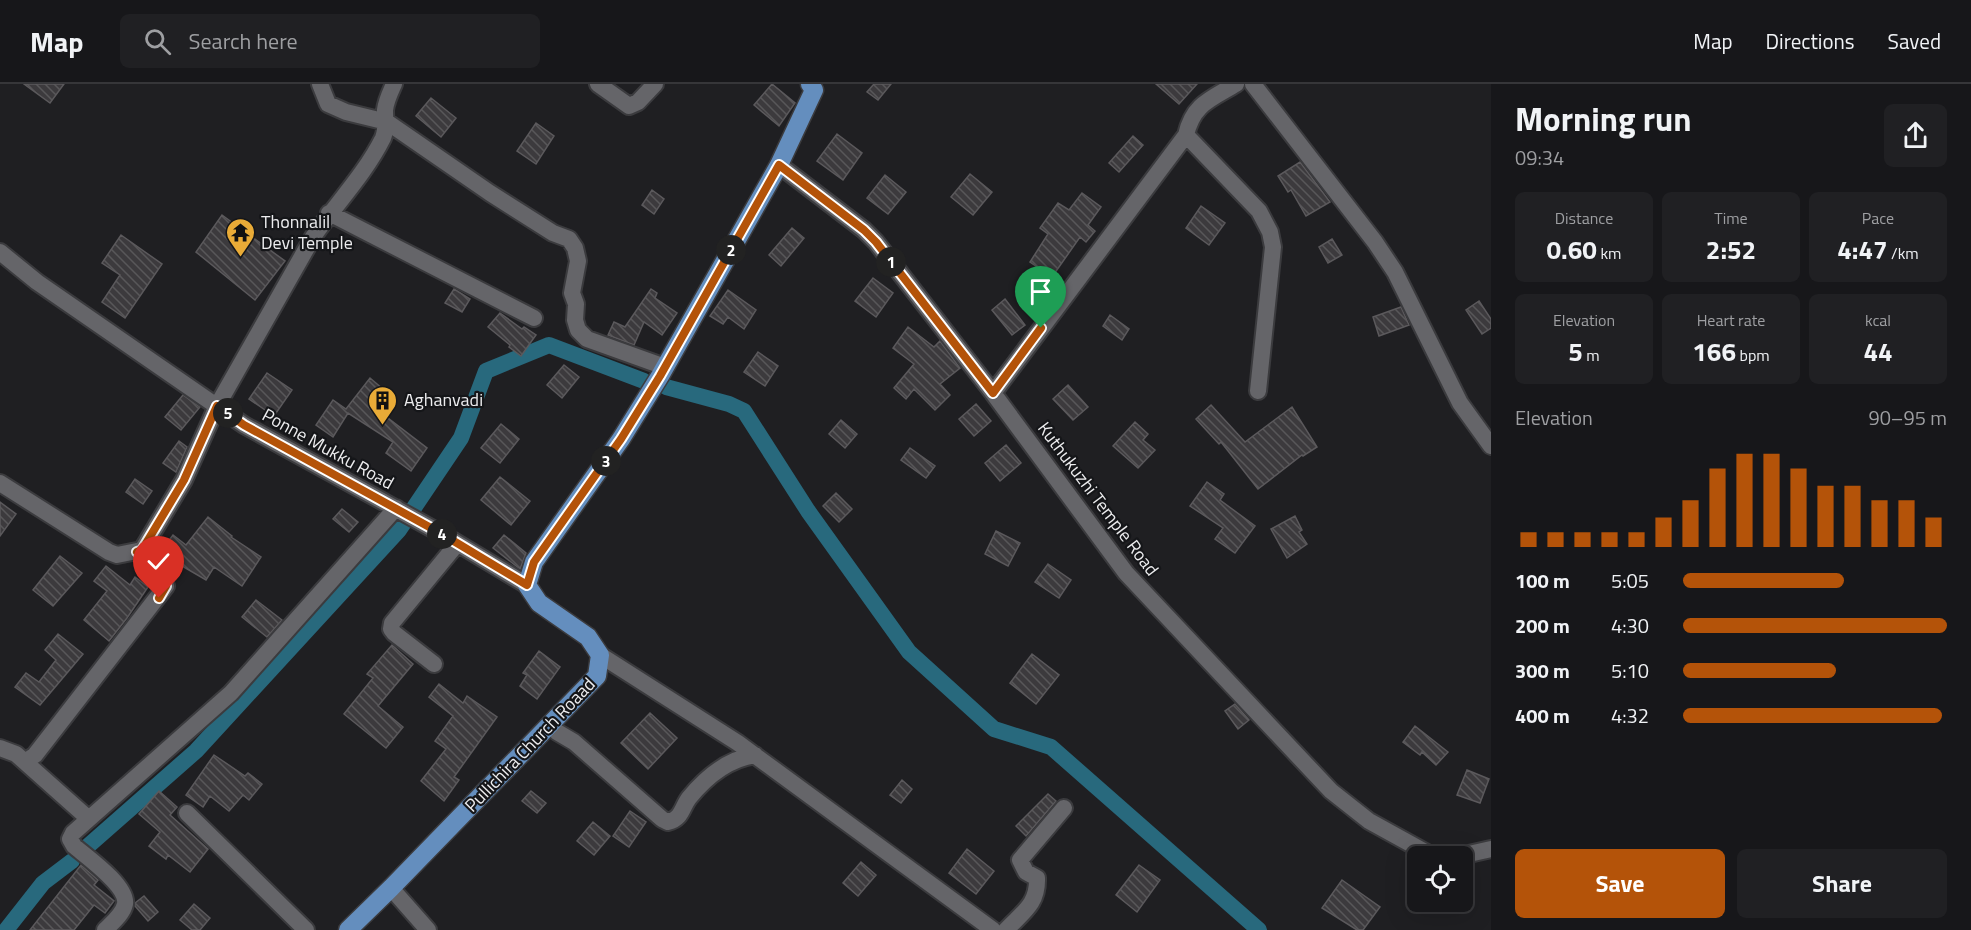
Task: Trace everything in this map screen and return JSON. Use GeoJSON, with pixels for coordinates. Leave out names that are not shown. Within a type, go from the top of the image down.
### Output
{"type":"FeatureCollection","features":[{"type":"Feature","properties":{"kind":"main road"},"geometry":{"type":"LineString","coordinates":[[527,585],[534,562],[621,439],[779,165],[814,90],[810,84]]}},
{"type":"Feature","properties":{"kind":"main road","name":"Pullichira Church Roaad"},"geometry":{"type":"LineString","coordinates":[[348,930],[597,676],[600,655],[588,637],[539,603],[527,585]]}},
{"type":"Feature","properties":{"kind":"street"},"geometry":{"type":"LineString","coordinates":[[320,84],[328,104],[346,112],[387,122],[500,199],[553,233],[569,239],[575,248],[578,261],[572,293],[576,304],[575,320],[578,330],[587,339],[664,367]]}},
{"type":"Feature","properties":{"kind":"street"},"geometry":{"type":"LineString","coordinates":[[0,483],[109,552],[117,555],[140,551],[184,480],[217,406],[313,237],[329,213],[356,182],[384,136],[387,122],[385,112],[387,100],[394,84]]}},
{"type":"Feature","properties":{"kind":"street"},"geometry":{"type":"LineString","coordinates":[[598,84],[629,106],[638,102],[655,84]]}},
{"type":"Feature","properties":{"kind":"street"},"geometry":{"type":"LineString","coordinates":[[993,393],[1186,135],[1189,120],[1205,102],[1236,84]]}},
{"type":"Feature","properties":{"kind":"street"},"geometry":{"type":"LineString","coordinates":[[1253,84],[1375,242],[1407,296],[1460,403],[1491,446]]}},
{"type":"Feature","properties":{"kind":"street"},"geometry":{"type":"LineString","coordinates":[[1186,135],[1259,211],[1270,232],[1273,248],[1258,391]]}},
{"type":"Feature","properties":{"kind":"street","name":"Kuthukuzhi Temple Road"},"geometry":{"type":"LineString","coordinates":[[779,165],[864,230],[876,242],[993,393],[1126,573],[1331,791],[1369,821],[1414,846]]}},
{"type":"Feature","properties":{"kind":"street"},"geometry":{"type":"LineString","coordinates":[[329,213],[534,318]]}},
{"type":"Feature","properties":{"kind":"street","name":"Ponne Mukku Road"},"geometry":{"type":"LineString","coordinates":[[0,252],[37,282],[244,425],[396,508],[527,585]]}},
{"type":"Feature","properties":{"kind":"street"},"geometry":{"type":"LineString","coordinates":[[105,930],[125,906],[125,896],[115,882],[74,846],[70,838],[73,833],[231,693],[396,508]]}},
{"type":"Feature","properties":{"kind":"street"},"geometry":{"type":"LineString","coordinates":[[434,664],[394,633],[391,629],[392,623],[457,544]]}},
{"type":"Feature","properties":{"kind":"street"},"geometry":{"type":"LineString","coordinates":[[25,762],[35,755],[166,586],[164,576],[140,551]]}},
{"type":"Feature","properties":{"kind":"street"},"geometry":{"type":"LineString","coordinates":[[600,655],[718,729],[993,930]]}},
{"type":"Feature","properties":{"kind":"street"},"geometry":{"type":"LineString","coordinates":[[550,724],[668,822],[678,817],[688,799],[715,772],[741,757],[755,755]]}},
{"type":"Feature","properties":{"kind":"street"},"geometry":{"type":"LineString","coordinates":[[0,748],[15,753],[89,819]]}},
{"type":"Feature","properties":{"kind":"street"},"geometry":{"type":"LineString","coordinates":[[1006,930],[1033,901],[1038,892],[1037,878],[1026,872],[1020,860],[1064,808]]}},
{"type":"Feature","properties":{"kind":"street"},"geometry":{"type":"LineString","coordinates":[[187,813],[306,930]]}},
{"type":"Feature","properties":{"kind":"street"},"geometry":{"type":"LineString","coordinates":[[1473,853],[1491,849]]}},
{"type":"Feature","properties":{"kind":"street"},"geometry":{"type":"LineString","coordinates":[[391,888],[428,930]]}},
{"type":"Feature","properties":{"kind":"building"},"geometry":{"type":"Polygon","coordinates":[[[24,84],[64,84],[50,103],[24,84]]]}},
{"type":"Feature","properties":{"kind":"building"},"geometry":{"type":"Polygon","coordinates":[[[772,84],[795,103],[779,126],[754,105],[772,84]]]}},
{"type":"Feature","properties":{"kind":"building"},"geometry":{"type":"Polygon","coordinates":[[[874,84],[891,84],[878,100],[867,92],[874,84]]]}},
{"type":"Feature","properties":{"kind":"building"},"geometry":{"type":"Polygon","coordinates":[[[1156,84],[1197,84],[1179,104],[1156,84]]]}},
{"type":"Feature","properties":{"kind":"building"},"geometry":{"type":"Polygon","coordinates":[[[431,98],[456,118],[441,137],[416,116],[431,98]]]}},
{"type":"Feature","properties":{"kind":"building"},"geometry":{"type":"Polygon","coordinates":[[[536,123],[554,136],[536,164],[517,151],[536,123]]]}},
{"type":"Feature","properties":{"kind":"building"},"geometry":{"type":"Polygon","coordinates":[[[837,134],[862,153],[843,180],[817,161],[837,134]]]}},
{"type":"Feature","properties":{"kind":"building"},"geometry":{"type":"Polygon","coordinates":[[[1133,136],[1143,145],[1119,172],[1109,163],[1133,136]]]}},
{"type":"Feature","properties":{"kind":"building"},"geometry":{"type":"Polygon","coordinates":[[[1300,162],[1330,202],[1306,216],[1291,190],[1288,192],[1278,176],[1300,162]]]}},
{"type":"Feature","properties":{"kind":"building"},"geometry":{"type":"Polygon","coordinates":[[[970,174],[992,192],[973,215],[951,197],[970,174]]]}},
{"type":"Feature","properties":{"kind":"building"},"geometry":{"type":"Polygon","coordinates":[[[885,175],[906,192],[888,214],[867,198],[885,175]]]}},
{"type":"Feature","properties":{"kind":"building"},"geometry":{"type":"Polygon","coordinates":[[[652,190],[664,199],[654,214],[642,205],[652,190]]]}},
{"type":"Feature","properties":{"kind":"building"},"geometry":{"type":"Polygon","coordinates":[[[1082,193],[1101,207],[1088,225],[1095,231],[1086,242],[1080,237],[1052,277],[1030,262],[1048,234],[1040,228],[1058,203],[1069,210],[1082,193]]]}},
{"type":"Feature","properties":{"kind":"building"},"geometry":{"type":"Polygon","coordinates":[[[1201,206],[1225,223],[1209,245],[1186,228],[1201,206]]]}},
{"type":"Feature","properties":{"kind":"building","name":"Thonnalil Devi Temple"},"geometry":{"type":"Polygon","coordinates":[[[222,215],[285,261],[255,300],[196,252],[222,215]]]}},
{"type":"Feature","properties":{"kind":"building"},"geometry":{"type":"Polygon","coordinates":[[[792,228],[804,238],[781,266],[769,255],[792,228]]]}},
{"type":"Feature","properties":{"kind":"building"},"geometry":{"type":"Polygon","coordinates":[[[121,235],[162,264],[125,318],[102,302],[120,275],[102,263],[121,235]]]}},
{"type":"Feature","properties":{"kind":"building"},"geometry":{"type":"Polygon","coordinates":[[[1332,239],[1342,255],[1328,263],[1319,247],[1332,239]]]}},
{"type":"Feature","properties":{"kind":"building"},"geometry":{"type":"Polygon","coordinates":[[[873,278],[893,293],[876,317],[855,301],[873,278]]]}},
{"type":"Feature","properties":{"kind":"building"},"geometry":{"type":"Polygon","coordinates":[[[454,289],[470,299],[462,312],[445,303],[454,289]]]}},
{"type":"Feature","properties":{"kind":"building"},"geometry":{"type":"Polygon","coordinates":[[[651,289],[657,293],[655,298],[677,313],[662,335],[644,322],[634,345],[608,335],[614,322],[625,327],[651,289]]]}},
{"type":"Feature","properties":{"kind":"building"},"geometry":{"type":"Polygon","coordinates":[[[728,290],[756,310],[744,329],[728,317],[723,324],[710,316],[728,290]]]}},
{"type":"Feature","properties":{"kind":"building"},"geometry":{"type":"Polygon","coordinates":[[[1005,299],[1025,325],[1012,335],[992,310],[1005,299]]]}},
{"type":"Feature","properties":{"kind":"building"},"geometry":{"type":"Polygon","coordinates":[[[1479,301],[1491,319],[1491,328],[1482,334],[1466,310],[1479,301]]]}},
{"type":"Feature","properties":{"kind":"building"},"geometry":{"type":"Polygon","coordinates":[[[1401,307],[1409,325],[1379,336],[1373,317],[1401,307]]]}},
{"type":"Feature","properties":{"kind":"building"},"geometry":{"type":"Polygon","coordinates":[[[500,313],[522,329],[524,327],[536,335],[521,356],[488,327],[500,313]]]}},
{"type":"Feature","properties":{"kind":"building"},"geometry":{"type":"Polygon","coordinates":[[[1110,315],[1129,329],[1122,340],[1103,326],[1110,315]]]}},
{"type":"Feature","properties":{"kind":"building"},"geometry":{"type":"Polygon","coordinates":[[[908,327],[934,347],[940,341],[960,368],[940,384],[950,395],[935,410],[914,389],[906,399],[894,388],[914,364],[893,348],[908,327]]]}},
{"type":"Feature","properties":{"kind":"building"},"geometry":{"type":"Polygon","coordinates":[[[758,352],[778,366],[765,386],[744,372],[758,352]]]}},
{"type":"Feature","properties":{"kind":"building"},"geometry":{"type":"Polygon","coordinates":[[[564,365],[579,377],[562,398],[547,385],[564,365]]]}},
{"type":"Feature","properties":{"kind":"building"},"geometry":{"type":"Polygon","coordinates":[[[267,373],[292,390],[274,416],[249,399],[267,373]]]}},
{"type":"Feature","properties":{"kind":"building"},"geometry":{"type":"Polygon","coordinates":[[[370,378],[383,389],[371,405],[427,448],[411,471],[386,453],[393,442],[348,413],[333,437],[316,425],[333,400],[346,409],[370,378]]]}},
{"type":"Feature","properties":{"kind":"building"},"geometry":{"type":"Polygon","coordinates":[[[1068,385],[1088,407],[1073,420],[1053,399],[1068,385]]]}},
{"type":"Feature","properties":{"kind":"building"},"geometry":{"type":"Polygon","coordinates":[[[183,395],[200,407],[181,430],[165,417],[183,395]]]}},
{"type":"Feature","properties":{"kind":"building"},"geometry":{"type":"Polygon","coordinates":[[[976,404],[991,421],[974,436],[959,419],[976,404]]]}},
{"type":"Feature","properties":{"kind":"building"},"geometry":{"type":"Polygon","coordinates":[[[1211,405],[1245,442],[1292,407],[1317,447],[1302,455],[1258,489],[1221,442],[1219,444],[1196,419],[1211,405]]]}},
{"type":"Feature","properties":{"kind":"building"},"geometry":{"type":"Polygon","coordinates":[[[841,420],[857,434],[845,448],[829,434],[841,420]]]}},
{"type":"Feature","properties":{"kind":"building"},"geometry":{"type":"Polygon","coordinates":[[[1135,422],[1148,434],[1143,440],[1155,450],[1138,468],[1113,446],[1135,422]]]}},
{"type":"Feature","properties":{"kind":"building"},"geometry":{"type":"Polygon","coordinates":[[[501,424],[519,439],[500,463],[481,448],[501,424]]]}},
{"type":"Feature","properties":{"kind":"building"},"geometry":{"type":"Polygon","coordinates":[[[179,441],[187,447],[176,472],[163,463],[179,441]]]}},
{"type":"Feature","properties":{"kind":"building"},"geometry":{"type":"Polygon","coordinates":[[[1006,445],[1021,463],[1000,481],[985,463],[1006,445]]]}},
{"type":"Feature","properties":{"kind":"building"},"geometry":{"type":"Polygon","coordinates":[[[910,448],[935,466],[926,478],[901,460],[910,448]]]}},
{"type":"Feature","properties":{"kind":"building"},"geometry":{"type":"Polygon","coordinates":[[[500,477],[530,501],[511,525],[481,500],[500,477]]]}},
{"type":"Feature","properties":{"kind":"building"},"geometry":{"type":"Polygon","coordinates":[[[135,479],[152,491],[143,504],[126,492],[135,479]]]}},
{"type":"Feature","properties":{"kind":"building"},"geometry":{"type":"Polygon","coordinates":[[[1207,482],[1224,494],[1220,500],[1255,526],[1235,553],[1215,539],[1223,528],[1190,506],[1207,482]]]}},
{"type":"Feature","properties":{"kind":"building"},"geometry":{"type":"Polygon","coordinates":[[[836,493],[852,509],[839,522],[823,506],[836,493]]]}},
{"type":"Feature","properties":{"kind":"building"},"geometry":{"type":"Polygon","coordinates":[[[0,502],[16,514],[0,536],[0,502]]]}},
{"type":"Feature","properties":{"kind":"building"},"geometry":{"type":"Polygon","coordinates":[[[342,509],[358,522],[349,532],[333,519],[342,509]]]}},
{"type":"Feature","properties":{"kind":"building"},"geometry":{"type":"Polygon","coordinates":[[[1295,516],[1302,530],[1299,532],[1307,544],[1287,558],[1271,529],[1295,516]]]}},
{"type":"Feature","properties":{"kind":"building"},"geometry":{"type":"Polygon","coordinates":[[[208,517],[231,537],[261,557],[242,586],[214,567],[206,580],[177,563],[171,570],[158,555],[173,535],[186,545],[208,517]]]}},
{"type":"Feature","properties":{"kind":"building"},"geometry":{"type":"Polygon","coordinates":[[[996,531],[1020,543],[1008,566],[985,554],[996,531]]]}},
{"type":"Feature","properties":{"kind":"building"},"geometry":{"type":"Polygon","coordinates":[[[504,535],[526,553],[520,569],[493,548],[504,535]]]}},
{"type":"Feature","properties":{"kind":"building"},"geometry":{"type":"Polygon","coordinates":[[[60,556],[82,573],[53,606],[33,590],[60,556]]]}},
{"type":"Feature","properties":{"kind":"building"},"geometry":{"type":"Polygon","coordinates":[[[1048,564],[1071,580],[1059,598],[1035,582],[1048,564]]]}},
{"type":"Feature","properties":{"kind":"building"},"geometry":{"type":"Polygon","coordinates":[[[106,566],[130,585],[135,577],[148,587],[109,641],[84,620],[107,591],[94,581],[106,566]]]}},
{"type":"Feature","properties":{"kind":"building"},"geometry":{"type":"Polygon","coordinates":[[[256,600],[282,620],[267,637],[242,617],[256,600]]]}},
{"type":"Feature","properties":{"kind":"building"},"geometry":{"type":"Polygon","coordinates":[[[58,634],[83,654],[40,705],[15,687],[26,673],[39,682],[56,660],[45,650],[58,634]]]}},
{"type":"Feature","properties":{"kind":"building"},"geometry":{"type":"Polygon","coordinates":[[[392,645],[413,664],[378,706],[403,727],[386,748],[344,714],[373,678],[367,674],[392,645]]]}},
{"type":"Feature","properties":{"kind":"building"},"geometry":{"type":"Polygon","coordinates":[[[539,651],[560,667],[537,699],[520,686],[527,675],[523,673],[539,651]]]}},
{"type":"Feature","properties":{"kind":"building"},"geometry":{"type":"Polygon","coordinates":[[[1032,654],[1059,675],[1036,704],[1010,683],[1032,654]]]}},
{"type":"Feature","properties":{"kind":"building"},"geometry":{"type":"Polygon","coordinates":[[[439,684],[463,703],[467,696],[497,717],[454,777],[459,780],[444,801],[421,781],[446,749],[435,741],[453,716],[429,697],[439,684]]]}},
{"type":"Feature","properties":{"kind":"building"},"geometry":{"type":"Polygon","coordinates":[[[1235,704],[1249,720],[1238,729],[1225,711],[1235,704]]]}},
{"type":"Feature","properties":{"kind":"building"},"geometry":{"type":"Polygon","coordinates":[[[650,713],[677,738],[648,769],[621,743],[650,713]]]}},
{"type":"Feature","properties":{"kind":"building"},"geometry":{"type":"Polygon","coordinates":[[[1415,726],[1448,752],[1436,765],[1422,752],[1420,755],[1403,742],[1415,726]]]}},
{"type":"Feature","properties":{"kind":"building"},"geometry":{"type":"Polygon","coordinates":[[[214,755],[245,776],[248,773],[262,784],[249,800],[243,795],[229,811],[210,796],[203,807],[186,795],[214,755]]]}},
{"type":"Feature","properties":{"kind":"building"},"geometry":{"type":"Polygon","coordinates":[[[1467,770],[1489,779],[1480,803],[1457,795],[1467,770]]]}},
{"type":"Feature","properties":{"kind":"building"},"geometry":{"type":"Polygon","coordinates":[[[902,780],[912,789],[901,803],[890,795],[902,780]]]}},
{"type":"Feature","properties":{"kind":"building"},"geometry":{"type":"Polygon","coordinates":[[[159,791],[177,807],[170,815],[208,849],[190,872],[168,855],[166,859],[149,846],[160,832],[139,814],[159,791]]]}},
{"type":"Feature","properties":{"kind":"building"},"geometry":{"type":"Polygon","coordinates":[[[531,791],[546,803],[537,813],[522,801],[531,791]]]}},
{"type":"Feature","properties":{"kind":"building"},"geometry":{"type":"Polygon","coordinates":[[[1048,794],[1056,801],[1026,836],[1016,826],[1048,794]]]}},
{"type":"Feature","properties":{"kind":"building"},"geometry":{"type":"Polygon","coordinates":[[[630,811],[646,822],[629,847],[613,836],[630,811]]]}},
{"type":"Feature","properties":{"kind":"building"},"geometry":{"type":"Polygon","coordinates":[[[593,822],[610,836],[594,855],[577,841],[593,822]]]}},
{"type":"Feature","properties":{"kind":"building"},"geometry":{"type":"Polygon","coordinates":[[[967,849],[994,871],[976,894],[949,873],[967,849]]]}},
{"type":"Feature","properties":{"kind":"building"},"geometry":{"type":"Polygon","coordinates":[[[861,862],[876,875],[858,896],[843,883],[861,862]]]}},
{"type":"Feature","properties":{"kind":"building"},"geometry":{"type":"Polygon","coordinates":[[[81,865],[98,880],[94,885],[114,901],[105,913],[94,905],[74,930],[30,930],[81,865]]]}},
{"type":"Feature","properties":{"kind":"building"},"geometry":{"type":"Polygon","coordinates":[[[1139,865],[1160,880],[1137,912],[1116,895],[1139,865]]]}},
{"type":"Feature","properties":{"kind":"building"},"geometry":{"type":"Polygon","coordinates":[[[1342,880],[1380,907],[1363,930],[1357,930],[1322,908],[1342,880]]]}},
{"type":"Feature","properties":{"kind":"building"},"geometry":{"type":"Polygon","coordinates":[[[144,896],[158,912],[148,921],[135,906],[135,903],[144,896]]]}},
{"type":"Feature","properties":{"kind":"building"},"geometry":{"type":"Polygon","coordinates":[[[194,904],[210,918],[200,930],[192,930],[180,920],[194,904]]]}},
{"type":"Feature","properties":{"kind":"waterway"},"geometry":{"type":"LineString","coordinates":[[88,846],[196,751],[399,530],[461,438],[486,371],[549,345],[644,381]]}},
{"type":"Feature","properties":{"kind":"waterway"},"geometry":{"type":"LineString","coordinates":[[666,387],[729,404],[744,411],[808,511],[909,652],[994,729],[1051,747],[1259,930]]}},
{"type":"Feature","properties":{"kind":"waterway"},"geometry":{"type":"LineString","coordinates":[[6,930],[43,883],[72,861]]}},
{"type":"Feature","properties":{"kind":"place","name":"Thonnalil Devi Temple"},"geometry":{"type":"Point","coordinates":[240,258]}},
{"type":"Feature","properties":{"kind":"place","name":"Aghanvadi"},"geometry":{"type":"Point","coordinates":[383,426]}},
{"type":"Feature","properties":{"kind":"route"},"geometry":{"type":"LineString","coordinates":[[159,598],[166,586],[164,576],[137,552],[142,550],[184,480],[217,406],[244,425],[442,534],[527,585],[534,562],[621,439],[660,376],[779,165],[864,230],[876,242],[993,393],[1041,328]]}}]}
